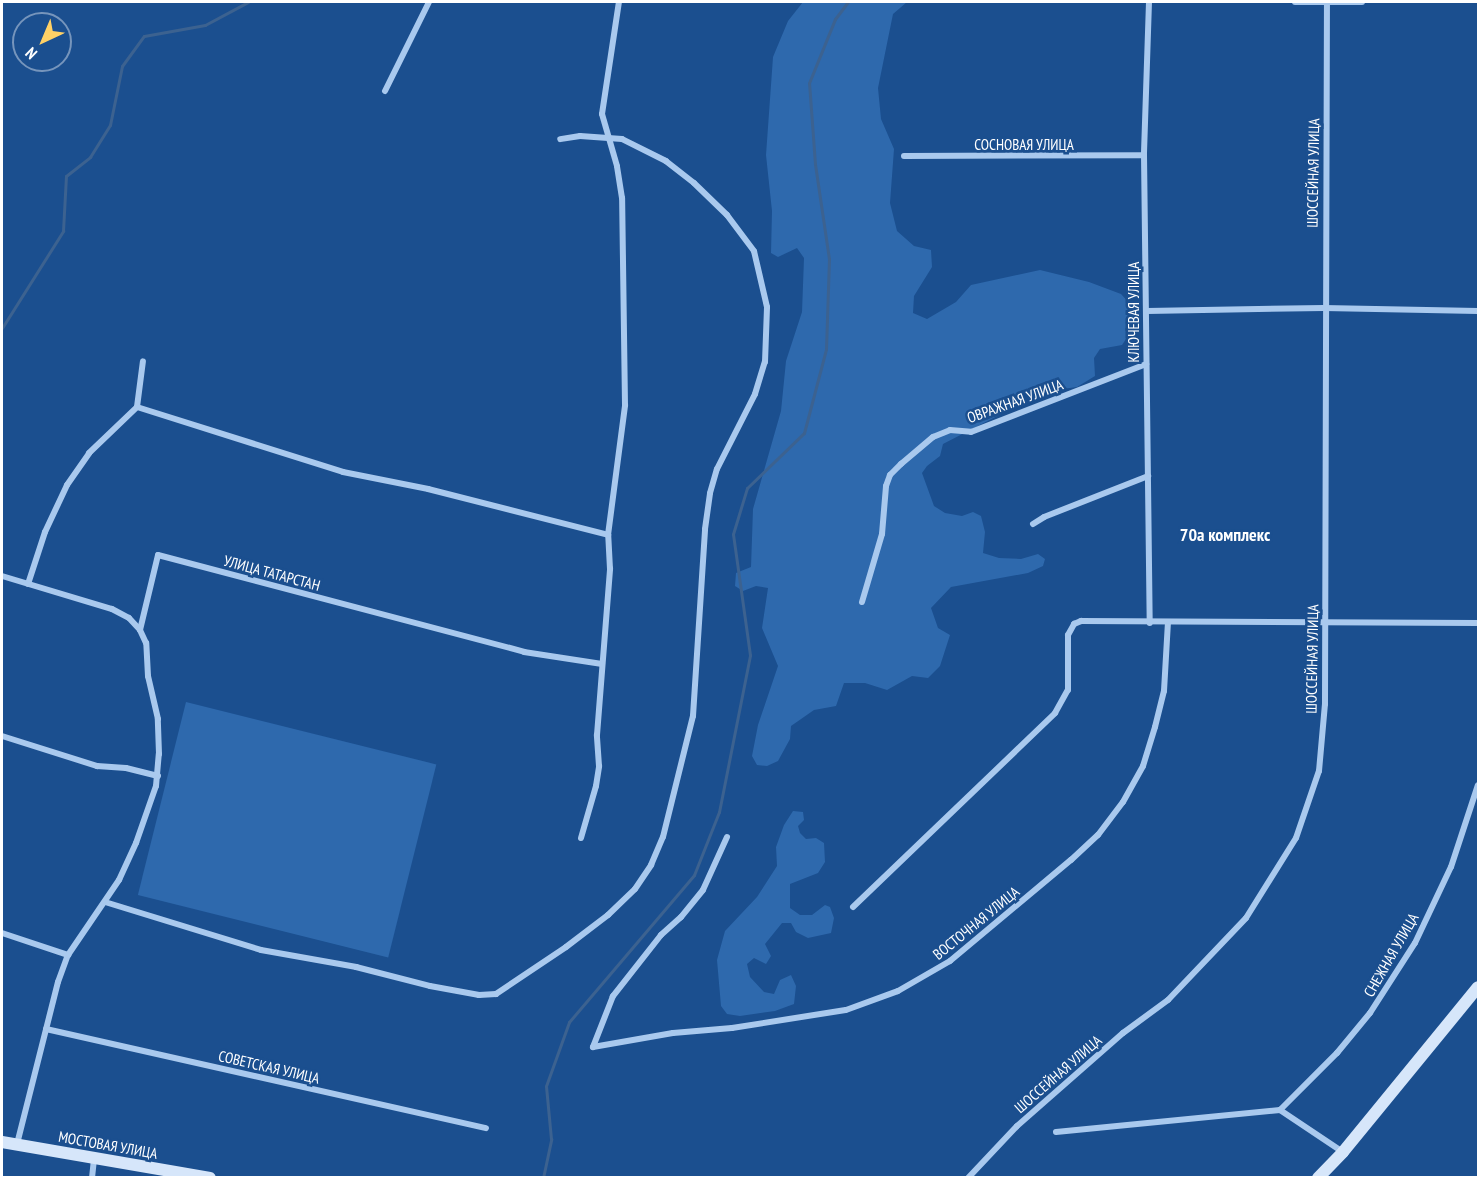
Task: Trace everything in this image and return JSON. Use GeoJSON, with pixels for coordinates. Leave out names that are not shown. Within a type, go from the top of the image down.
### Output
{"type":"FeatureCollection","features":[{"type":"Feature","properties":{"kind":"main road"},"geometry":{"type":"LineString","coordinates":[[1318,1178],[1479,987]]}},
{"type":"Feature","properties":{"kind":"main road","name":"МОСТОВАЯ УЛИЦА"},"geometry":{"type":"LineString","coordinates":[[2,1142],[210,1178]]}},
{"type":"Feature","properties":{"kind":"street"},"geometry":{"type":"LineString","coordinates":[[385,91],[429,2]]}},
{"type":"Feature","properties":{"kind":"street"},"geometry":{"type":"LineString","coordinates":[[580,838],[596,786],[599,766],[597,735],[610,568],[608,535],[625,405],[622,198],[617,166],[602,114],[619,2]]}},
{"type":"Feature","properties":{"kind":"street","name":"КЛЮЧЕВАЯ УЛИЦА"},"geometry":{"type":"LineString","coordinates":[[1149,2],[1144,155],[1150,623]]}},
{"type":"Feature","properties":{"kind":"street"},"geometry":{"type":"LineString","coordinates":[[1295,2],[1362,2]]}},
{"type":"Feature","properties":{"kind":"street","name":"ШОССЕЙНАЯ УЛИЦА"},"geometry":{"type":"LineString","coordinates":[[968,1178],[1017,1126],[1123,1033],[1168,1000],[1246,918],[1296,838],[1319,771],[1325,704],[1324,308],[1327,2]]}},
{"type":"Feature","properties":{"kind":"street"},"geometry":{"type":"LineString","coordinates":[[105,902],[261,950],[356,967],[430,986],[478,994],[496,994],[566,947],[608,915],[635,889],[646,873],[663,837],[693,716],[705,529],[710,494],[717,469],[755,394],[765,362],[767,307],[754,251],[727,215],[694,183],[666,161],[638,146],[607,136],[560,139]]}},
{"type":"Feature","properties":{"kind":"street","name":"СОСНОВАЯ УЛИЦА"},"geometry":{"type":"LineString","coordinates":[[904,156],[1144,155]]}},
{"type":"Feature","properties":{"kind":"street"},"geometry":{"type":"LineString","coordinates":[[1147,311],[1324,308],[1479,310]]}},
{"type":"Feature","properties":{"kind":"street"},"geometry":{"type":"LineString","coordinates":[[28,584],[45,532],[67,485],[89,453],[137,407],[142,361]]}},
{"type":"Feature","properties":{"kind":"street","name":"ОВРАЖНАЯ УЛИЦА"},"geometry":{"type":"LineString","coordinates":[[862,602],[882,534],[886,486],[891,475],[901,464],[933,437],[950,430],[971,432],[1146,364]]}},
{"type":"Feature","properties":{"kind":"street"},"geometry":{"type":"LineString","coordinates":[[137,407],[343,472],[428,489],[608,535]]}},
{"type":"Feature","properties":{"kind":"street"},"geometry":{"type":"LineString","coordinates":[[1033,524],[1044,517],[1148,476]]}},
{"type":"Feature","properties":{"kind":"street","name":"УЛИЦА ТАТАРСТАН"},"geometry":{"type":"LineString","coordinates":[[140,630],[158,555],[524,651],[602,663]]}},
{"type":"Feature","properties":{"kind":"street"},"geometry":{"type":"LineString","coordinates":[[2,576],[112,609],[129,618],[140,630],[146,643],[148,676],[158,719],[158,776],[136,843],[119,880],[68,955],[46,1029],[17,1144]]}},
{"type":"Feature","properties":{"kind":"street"},"geometry":{"type":"LineString","coordinates":[[853,907],[1055,713],[1068,690],[1068,635],[1074,624],[1089,620],[1139,623],[1479,623]]}},
{"type":"Feature","properties":{"kind":"street","name":"ВОСТОЧНАЯ УЛИЦА"},"geometry":{"type":"LineString","coordinates":[[727,837],[715,868],[703,890],[681,917],[660,935],[613,996],[593,1047],[673,1033],[732,1028],[846,1010],[898,991],[950,961],[1071,860],[1098,835],[1123,802],[1143,766],[1164,691],[1168,622]]}},
{"type":"Feature","properties":{"kind":"street"},"geometry":{"type":"LineString","coordinates":[[2,736],[97,766],[126,768],[158,776]]}},
{"type":"Feature","properties":{"kind":"street","name":"СНЕЖНАЯ УЛИЦА"},"geometry":{"type":"LineString","coordinates":[[1280,1110],[1337,1053],[1370,1013],[1414,943],[1451,867],[1479,785]]}},
{"type":"Feature","properties":{"kind":"street"},"geometry":{"type":"LineString","coordinates":[[2,933],[68,955]]}},
{"type":"Feature","properties":{"kind":"street","name":"СОВЕТСКАЯ УЛИЦА"},"geometry":{"type":"LineString","coordinates":[[46,1029],[486,1128]]}},
{"type":"Feature","properties":{"kind":"street"},"geometry":{"type":"LineString","coordinates":[[1056,1132],[1280,1110],[1342,1152]]}},
{"type":"Feature","properties":{"kind":"street"},"geometry":{"type":"LineString","coordinates":[[92,1178],[94,1158]]}},
{"type":"Feature","properties":{"kind":"shaded area"},"geometry":{"type":"Polygon","coordinates":[[[803,2],[907,2],[893,14],[878,88],[881,119],[894,149],[890,203],[897,231],[914,246],[931,250],[932,267],[914,296],[913,313],[927,319],[956,302],[971,285],[1040,270],[1089,282],[1121,294],[1130,304],[1130,333],[1122,345],[1100,349],[1094,358],[1095,376],[1077,387],[1018,395],[1003,413],[943,444],[940,456],[922,473],[934,506],[945,513],[962,516],[973,512],[981,516],[985,532],[983,553],[999,558],[1021,559],[1038,554],[1045,559],[1043,566],[1028,573],[951,587],[931,608],[938,628],[950,635],[940,666],[928,678],[912,676],[887,690],[865,683],[844,683],[836,706],[814,710],[791,726],[790,739],[778,761],[767,766],[757,765],[752,756],[758,725],[778,666],[762,628],[768,588],[756,586],[743,591],[735,586],[736,573],[751,567],[753,509],[781,411],[786,361],[802,312],[804,258],[797,248],[778,257],[771,253],[772,211],[766,155],[773,57],[788,21],[803,2]]]}},
{"type":"Feature","properties":{"kind":"shaded area"},"geometry":{"type":"Polygon","coordinates":[[[186,702],[436,764],[388,958],[138,895],[186,702]]]}},
{"type":"Feature","properties":{"kind":"shaded area"},"geometry":{"type":"Polygon","coordinates":[[[793,811],[803,812],[804,820],[798,826],[800,833],[806,839],[816,838],[824,843],[825,862],[818,873],[790,884],[790,908],[800,915],[812,915],[825,905],[830,907],[834,918],[831,933],[808,938],[796,932],[791,923],[782,923],[765,944],[771,956],[766,964],[754,958],[747,964],[750,977],[764,992],[774,994],[780,980],[791,975],[796,986],[794,1004],[775,1011],[740,1016],[727,1014],[721,1006],[717,960],[725,931],[757,897],[777,866],[776,847],[784,825],[793,811]]]}},
{"type":"Feature","properties":{"kind":"waterway"},"geometry":{"type":"LineString","coordinates":[[2,328],[63,231],[66,176],[90,157],[110,125],[122,66],[144,36],[205,25],[248,2]]}},
{"type":"Feature","properties":{"kind":"waterway"},"geometry":{"type":"LineString","coordinates":[[543,1178],[551,1139],[546,1086],[569,1022],[694,875],[719,812],[750,655],[733,534],[747,488],[804,433],[826,349],[829,259],[815,164],[809,83],[835,19],[848,2]]}},
{"type":"Feature","properties":{"kind":"district","name":"70а комплекс"},"geometry":{"type":"Point","coordinates":[1225,535]}}]}
